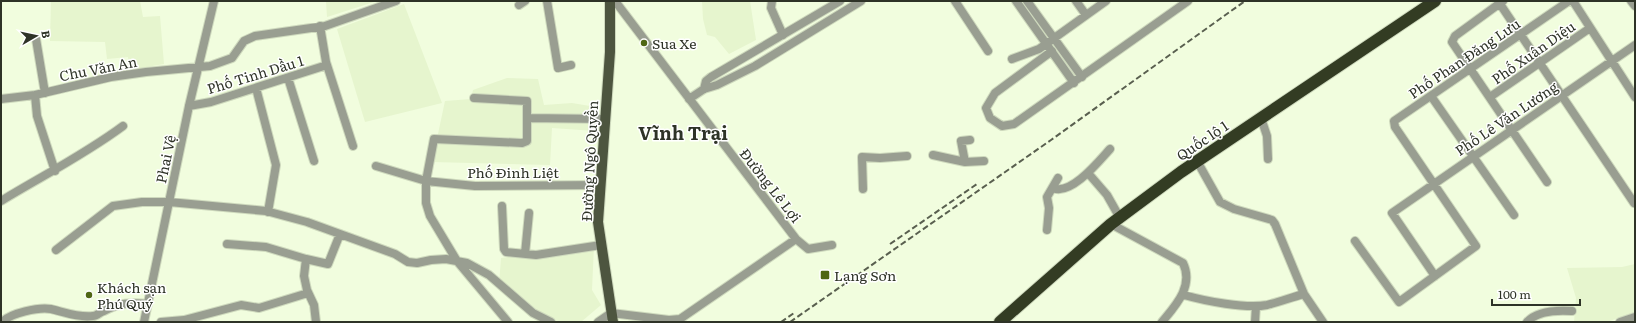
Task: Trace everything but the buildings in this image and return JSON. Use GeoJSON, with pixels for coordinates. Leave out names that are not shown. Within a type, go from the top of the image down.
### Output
{"type":"FeatureCollection","features":[{"type":"Feature","properties":{"kind":"highway","name":"Quốc lộ 1"},"geometry":{"type":"LineString","coordinates":[[1000,322],[1116,221],[1197,161],[1435,1]]}},
{"type":"Feature","properties":{"kind":"main road","name":"Đường Ngô Quyền"},"geometry":{"type":"LineString","coordinates":[[610,1],[610,52],[598,222],[612,317]]}},
{"type":"Feature","properties":{"kind":"street","name":"Phai Vệ"},"geometry":{"type":"LineString","coordinates":[[144,322],[214,1]]}},
{"type":"Feature","properties":{"kind":"street","name":"Chu Văn An"},"geometry":{"type":"LineString","coordinates":[[1,99],[45,93],[111,77],[200,65],[210,66],[232,58],[244,41],[255,36],[320,26],[396,1]]}},
{"type":"Feature","properties":{"kind":"street"},"geometry":{"type":"LineString","coordinates":[[547,1],[558,68],[571,65]]}},
{"type":"Feature","properties":{"kind":"street","name":"Đường Lê Lợi"},"geometry":{"type":"LineString","coordinates":[[615,1],[796,239],[808,249],[832,245]]}},
{"type":"Feature","properties":{"kind":"street"},"geometry":{"type":"LineString","coordinates":[[772,1],[771,8],[783,36]]}},
{"type":"Feature","properties":{"kind":"street"},"geometry":{"type":"LineString","coordinates":[[704,88],[706,81],[711,77],[783,36],[840,1]]}},
{"type":"Feature","properties":{"kind":"street"},"geometry":{"type":"LineString","coordinates":[[690,99],[704,88],[717,85],[755,66],[861,1]]}},
{"type":"Feature","properties":{"kind":"street"},"geometry":{"type":"LineString","coordinates":[[955,1],[988,51]]}},
{"type":"Feature","properties":{"kind":"street"},"geometry":{"type":"LineString","coordinates":[[1016,1],[1082,77]]}},
{"type":"Feature","properties":{"kind":"street"},"geometry":{"type":"LineString","coordinates":[[1027,1],[1050,41],[1052,51],[1074,83]]}},
{"type":"Feature","properties":{"kind":"street"},"geometry":{"type":"LineString","coordinates":[[1076,1],[1086,16]]}},
{"type":"Feature","properties":{"kind":"street"},"geometry":{"type":"LineString","coordinates":[[1012,59],[1036,51],[1106,1]]}},
{"type":"Feature","properties":{"kind":"street"},"geometry":{"type":"LineString","coordinates":[[1052,51],[995,93],[987,103],[986,111],[990,118],[1002,126],[1014,124],[1188,1]]}},
{"type":"Feature","properties":{"kind":"street","name":"Phố Phan Đăng Lưu"},"geometry":{"type":"LineString","coordinates":[[1433,183],[1394,127],[1394,123],[1569,1]]}},
{"type":"Feature","properties":{"kind":"street"},"geometry":{"type":"LineString","coordinates":[[1573,1],[1635,97]]}},
{"type":"Feature","properties":{"kind":"street"},"geometry":{"type":"LineString","coordinates":[[1631,1],[1635,6]]}},
{"type":"Feature","properties":{"kind":"street"},"geometry":{"type":"LineString","coordinates":[[1547,182],[1452,42],[1455,36],[1500,2],[1520,35],[1634,203]]}},
{"type":"Feature","properties":{"kind":"street"},"geometry":{"type":"LineString","coordinates":[[805,22],[811,32]]}},
{"type":"Feature","properties":{"kind":"street"},"geometry":{"type":"LineString","coordinates":[[320,26],[327,65],[353,146]]}},
{"type":"Feature","properties":{"kind":"street","name":"Phố Xuân Diệu"},"geometry":{"type":"LineString","coordinates":[[1490,97],[1590,28]]}},
{"type":"Feature","properties":{"kind":"street"},"geometry":{"type":"LineString","coordinates":[[36,39],[45,93]]}},
{"type":"Feature","properties":{"kind":"street","name":"Phố Lê Văn Lương"},"geometry":{"type":"LineString","coordinates":[[1435,276],[1392,213],[1433,183],[1512,131],[1635,45]]}},
{"type":"Feature","properties":{"kind":"street"},"geometry":{"type":"LineString","coordinates":[[748,56],[755,66]]}},
{"type":"Feature","properties":{"kind":"street","name":"Phố Tinh Dầu 1"},"geometry":{"type":"LineString","coordinates":[[190,106],[211,102],[327,65]]}},
{"type":"Feature","properties":{"kind":"street"},"geometry":{"type":"LineString","coordinates":[[288,78],[314,161]]}},
{"type":"Feature","properties":{"kind":"street"},"geometry":{"type":"LineString","coordinates":[[256,88],[276,165],[268,212]]}},
{"type":"Feature","properties":{"kind":"street"},"geometry":{"type":"LineString","coordinates":[[35,95],[37,116],[55,171]]}},
{"type":"Feature","properties":{"kind":"street"},"geometry":{"type":"LineString","coordinates":[[1431,96],[1514,215]]}},
{"type":"Feature","properties":{"kind":"street"},"geometry":{"type":"LineString","coordinates":[[474,98],[527,101],[527,141],[522,144],[434,139],[426,181],[426,203],[430,216],[457,261],[508,322]]}},
{"type":"Feature","properties":{"kind":"street"},"geometry":{"type":"LineString","coordinates":[[527,118],[605,119]]}},
{"type":"Feature","properties":{"kind":"street"},"geometry":{"type":"LineString","coordinates":[[1261,118],[1268,136],[1268,159]]}},
{"type":"Feature","properties":{"kind":"street"},"geometry":{"type":"LineString","coordinates":[[1,201],[29,183],[55,171],[123,126]]}},
{"type":"Feature","properties":{"kind":"street"},"geometry":{"type":"LineString","coordinates":[[965,162],[961,142],[970,140]]}},
{"type":"Feature","properties":{"kind":"street"},"geometry":{"type":"LineString","coordinates":[[1054,188],[1058,189],[1070,185],[1088,173],[1110,149]]}},
{"type":"Feature","properties":{"kind":"street"},"geometry":{"type":"LineString","coordinates":[[933,155],[965,162],[984,161]]}},
{"type":"Feature","properties":{"kind":"street"},"geometry":{"type":"LineString","coordinates":[[863,189],[862,157],[880,158],[907,156]]}},
{"type":"Feature","properties":{"kind":"street"},"geometry":{"type":"LineString","coordinates":[[1197,161],[1220,202],[1234,209],[1272,220],[1304,294],[1323,322]]}},
{"type":"Feature","properties":{"kind":"street","name":"Phố Đinh Liệt"},"geometry":{"type":"LineString","coordinates":[[376,166],[426,181],[475,186],[600,185]]}},
{"type":"Feature","properties":{"kind":"street"},"geometry":{"type":"LineString","coordinates":[[1088,173],[1107,195],[1116,221],[1183,263],[1186,273],[1184,294],[1162,322]]}},
{"type":"Feature","properties":{"kind":"street"},"geometry":{"type":"LineString","coordinates":[[1048,230],[1048,196],[1054,188],[1058,178]]}},
{"type":"Feature","properties":{"kind":"street"},"geometry":{"type":"LineString","coordinates":[[1355,241],[1399,302],[1476,246],[1433,183]]}},
{"type":"Feature","properties":{"kind":"street"},"geometry":{"type":"LineString","coordinates":[[56,250],[113,206],[142,202],[169,202],[268,212],[307,222],[395,254],[408,262],[417,263],[446,259],[467,263],[489,275],[534,313],[551,322]]}},
{"type":"Feature","properties":{"kind":"street"},"geometry":{"type":"LineString","coordinates":[[502,206],[504,251],[512,254],[540,254],[601,245]]}},
{"type":"Feature","properties":{"kind":"street"},"geometry":{"type":"LineString","coordinates":[[525,254],[529,213]]}},
{"type":"Feature","properties":{"kind":"street"},"geometry":{"type":"LineString","coordinates":[[227,244],[266,247],[328,264],[340,234]]}},
{"type":"Feature","properties":{"kind":"street"},"geometry":{"type":"LineString","coordinates":[[598,322],[612,317],[669,320],[688,319],[796,239]]}},
{"type":"Feature","properties":{"kind":"street"},"geometry":{"type":"LineString","coordinates":[[306,259],[304,276],[308,292],[314,305],[316,322]]}},
{"type":"Feature","properties":{"kind":"street"},"geometry":{"type":"LineString","coordinates":[[161,322],[184,320],[241,304],[259,308],[308,292]]}},
{"type":"Feature","properties":{"kind":"street"},"geometry":{"type":"LineString","coordinates":[[1184,294],[1212,302],[1256,306],[1267,305],[1304,294]]}},
{"type":"Feature","properties":{"kind":"street"},"geometry":{"type":"LineString","coordinates":[[2,322],[9,316],[31,310],[49,309],[66,314],[95,316],[102,311],[124,303],[148,304]]}},
{"type":"Feature","properties":{"kind":"street"},"geometry":{"type":"LineString","coordinates":[[1255,322],[1256,306]]}},
{"type":"Feature","properties":{"kind":"street"},"geometry":{"type":"LineString","coordinates":[[1527,322],[1540,314],[1560,310],[1572,311]]}},
{"type":"Feature","properties":{"kind":"street"},"geometry":{"type":"LineString","coordinates":[[1620,322],[1635,317]]}},
{"type":"Feature","properties":{"kind":"shaded area"},"geometry":{"type":"Polygon","coordinates":[[[51,1],[140,1],[143,17],[160,16],[164,64],[129,70],[128,57],[107,59],[105,42],[50,41],[51,1]]]}},
{"type":"Feature","properties":{"kind":"shaded area"},"geometry":{"type":"Polygon","coordinates":[[[326,1],[377,1],[327,17],[326,1]]]}},
{"type":"Feature","properties":{"kind":"shaded area"},"geometry":{"type":"Polygon","coordinates":[[[702,1],[750,1],[756,40],[729,54],[715,37],[707,35],[703,19],[702,1]]]}},
{"type":"Feature","properties":{"kind":"shaded area"},"geometry":{"type":"Polygon","coordinates":[[[404,4],[442,103],[365,122],[337,29],[404,4]]]}},
{"type":"Feature","properties":{"kind":"shaded area"},"geometry":{"type":"Polygon","coordinates":[[[507,78],[538,79],[544,105],[572,103],[596,107],[595,131],[552,128],[550,165],[432,162],[445,101],[471,99],[473,90],[507,78]]]}},
{"type":"Feature","properties":{"kind":"shaded area"},"geometry":{"type":"Polygon","coordinates":[[[594,246],[592,290],[601,305],[581,322],[540,322],[499,285],[501,258],[594,246]]]}},
{"type":"Feature","properties":{"kind":"shaded area"},"geometry":{"type":"Polygon","coordinates":[[[1635,264],[1635,312],[1607,322],[1574,322],[1576,298],[1567,268],[1622,267],[1635,264]]]}},
{"type":"Feature","properties":{"kind":"railway"},"geometry":{"type":"LineString","coordinates":[[790,322],[1051,140],[1245,1]]}},
{"type":"Feature","properties":{"kind":"railway"},"geometry":{"type":"LineString","coordinates":[[890,244],[977,184]]}},
{"type":"Feature","properties":{"kind":"railway"},"geometry":{"type":"LineString","coordinates":[[781,322],[794,313]]}},
{"type":"Feature","properties":{"kind":"place","name":"Sua Xe"},"geometry":{"type":"Point","coordinates":[644,43]}},
{"type":"Feature","properties":{"kind":"place","name":"Lạng Sơn"},"geometry":{"type":"Point","coordinates":[825,275]}},
{"type":"Feature","properties":{"kind":"place","name":"Khách sạn Phú Quý"},"geometry":{"type":"Point","coordinates":[89,295]}},
{"type":"Feature","properties":{"kind":"district","name":"Vĩnh Trại"},"geometry":{"type":"Point","coordinates":[683,132]}}]}
